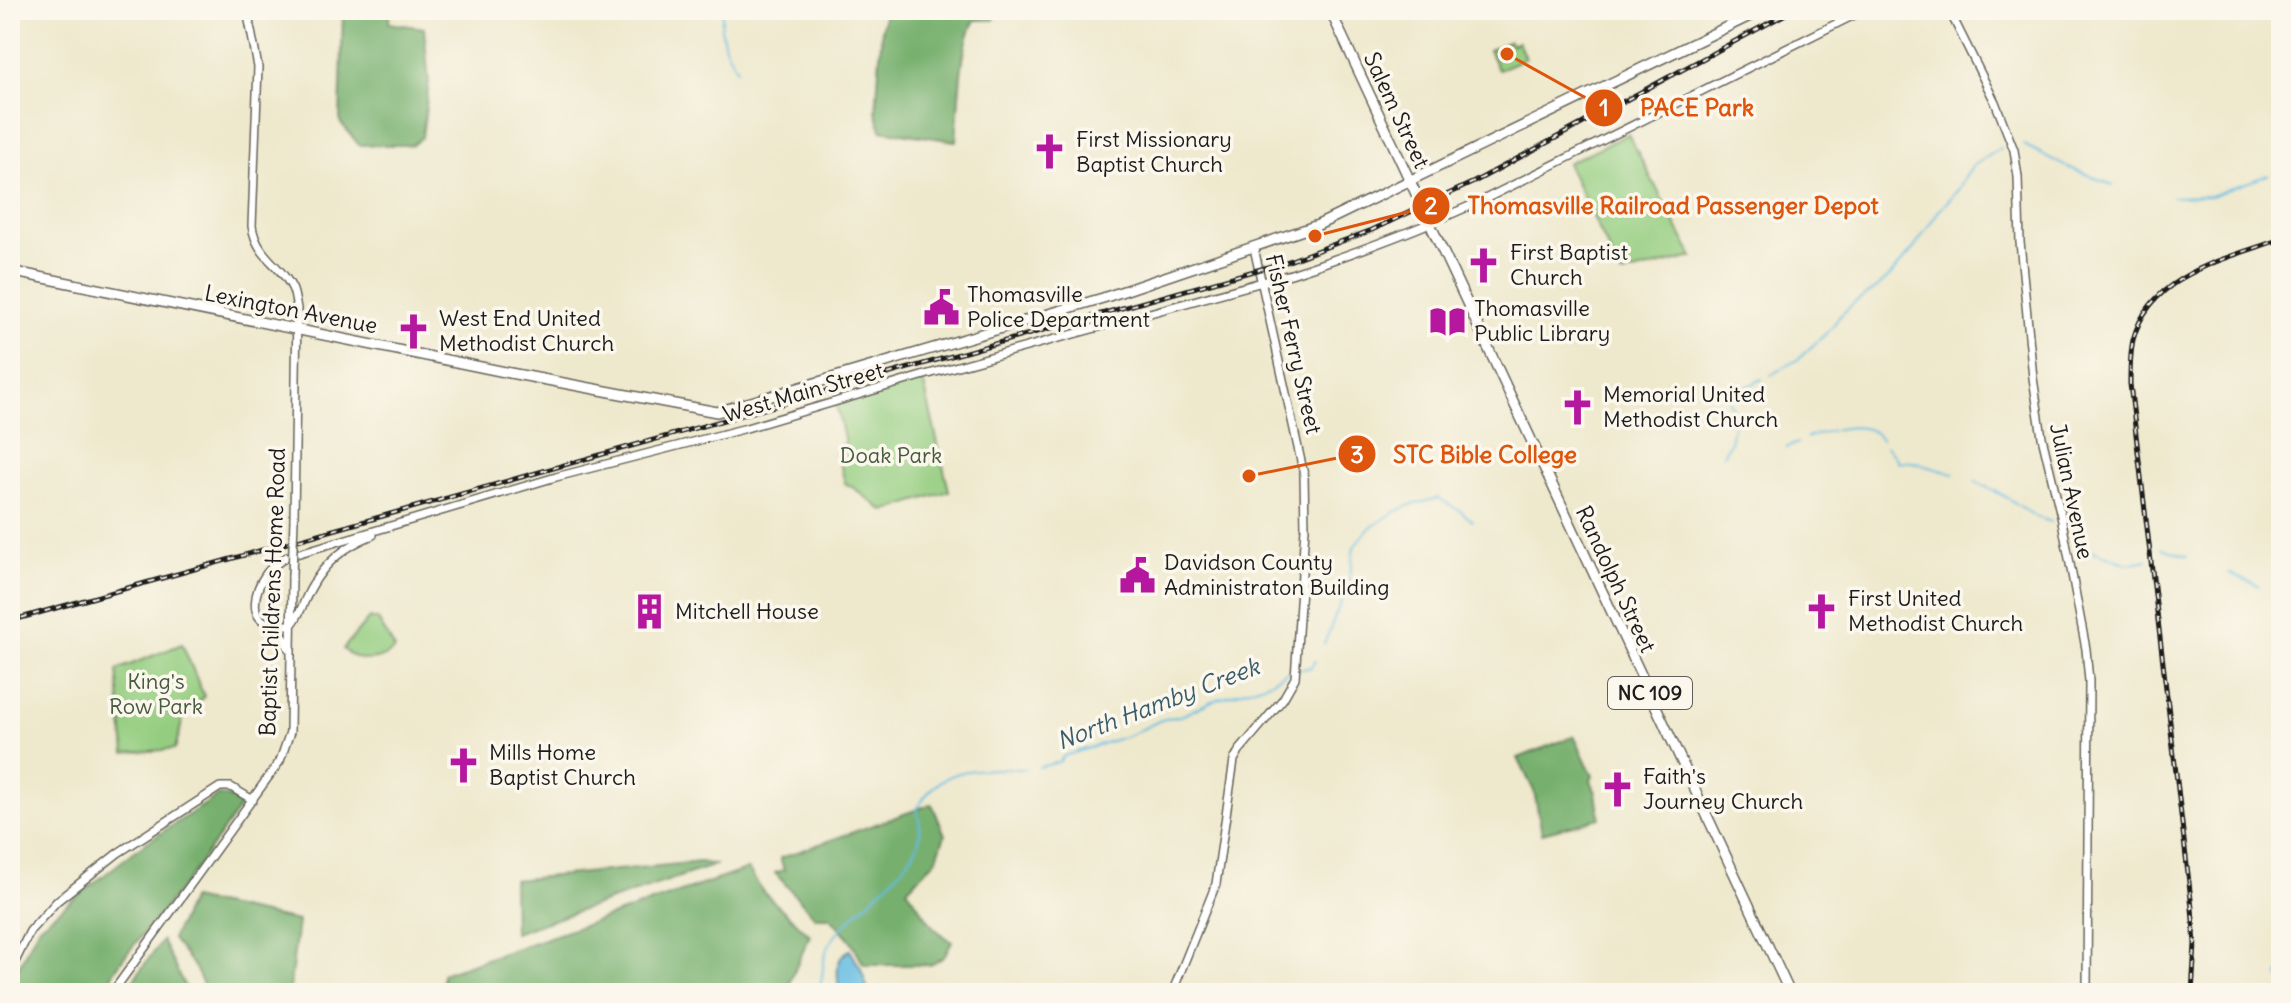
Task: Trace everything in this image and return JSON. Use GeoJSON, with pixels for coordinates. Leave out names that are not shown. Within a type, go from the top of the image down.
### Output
{"type":"FeatureCollection","features":[{"type":"Feature","properties":{"kind":"main road","name":"Salem Street"},"geometry":{"type":"LineString","coordinates":[[1330,10],[1430,224]]}},
{"type":"Feature","properties":{"kind":"main road","name":"West Main Street"},"geometry":{"type":"LineString","coordinates":[[706,411],[739,407],[1089,302],[1318,225],[1762,10]]}},
{"type":"Feature","properties":{"kind":"main road","name":"Randolph Street"},"geometry":{"type":"LineString","coordinates":[[1430,224],[1790,993]]}},
{"type":"Feature","properties":{"kind":"main road","name":"Lexington Avenue"},"geometry":{"type":"LineString","coordinates":[[10,271],[706,411]]}},
{"type":"Feature","properties":{"kind":"street","name":"Baptist Childrens Home Road"},"geometry":{"type":"LineString","coordinates":[[112,993],[280,761],[290,732],[297,308],[292,287],[265,256],[254,237],[252,226],[258,67],[247,10]]}},
{"type":"Feature","properties":{"kind":"street","name":"West Main Street"},"geometry":{"type":"LineString","coordinates":[[273,624],[258,615],[255,603],[262,581],[286,557],[556,477],[743,429],[1349,254],[1430,224],[1864,10]]}},
{"type":"Feature","properties":{"kind":"street","name":"Julian Avenue"},"geometry":{"type":"LineString","coordinates":[[1949,10],[1995,102],[2014,150],[2033,378],[2046,457],[2061,516],[2086,649],[2089,681],[2087,993]]}},
{"type":"Feature","properties":{"kind":"street","name":"Fisher Ferry Street"},"geometry":{"type":"LineString","coordinates":[[1172,993],[1218,876],[1234,760],[1283,699],[1295,678],[1305,528],[1304,475],[1254,248]]}},
{"type":"Feature","properties":{"kind":"street"},"geometry":{"type":"LineString","coordinates":[[273,624],[291,625],[314,582],[340,553],[369,536],[418,518]]}},
{"type":"Feature","properties":{"kind":"street"},"geometry":{"type":"LineString","coordinates":[[273,624],[291,653]]}},
{"type":"Feature","properties":{"kind":"street"},"geometry":{"type":"LineString","coordinates":[[10,972],[30,931],[42,915],[73,886],[118,853],[220,787],[231,787],[253,800]]}},
{"type":"Feature","properties":{"kind":"green space"},"geometry":{"type":"Polygon","coordinates":[[[343,10],[390,10],[389,23],[424,28],[429,82],[422,137],[412,145],[359,145],[340,122],[343,10]]]}},
{"type":"Feature","properties":{"kind":"green space"},"geometry":{"type":"Polygon","coordinates":[[[885,10],[996,10],[994,20],[975,20],[970,32],[961,78],[956,141],[881,130],[876,111],[885,10]]]}},
{"type":"Feature","properties":{"kind":"green space"},"geometry":{"type":"Polygon","coordinates":[[[1509,41],[1511,45],[1518,42],[1525,58],[1498,70],[1489,50],[1509,41]]]}},
{"type":"Feature","properties":{"kind":"green space"},"geometry":{"type":"Polygon","coordinates":[[[1628,134],[1693,257],[1621,275],[1567,163],[1628,134]]]}},
{"type":"Feature","properties":{"kind":"green space","name":"Doak Park"},"geometry":{"type":"Polygon","coordinates":[[[922,376],[949,491],[884,511],[845,483],[837,451],[845,443],[836,404],[922,376]]]}},
{"type":"Feature","properties":{"kind":"green space"},"geometry":{"type":"Polygon","coordinates":[[[369,618],[378,620],[395,649],[369,660],[343,649],[369,618]]]}},
{"type":"Feature","properties":{"kind":"green space","name":"King's Row Park"},"geometry":{"type":"Polygon","coordinates":[[[182,644],[204,696],[183,719],[175,749],[125,753],[117,670],[182,644]]]}},
{"type":"Feature","properties":{"kind":"green space"},"geometry":{"type":"Polygon","coordinates":[[[1574,736],[1593,776],[1591,780],[1600,818],[1542,833],[1534,791],[1518,758],[1574,736]]]}},
{"type":"Feature","properties":{"kind":"green space"},"geometry":{"type":"Polygon","coordinates":[[[219,795],[232,798],[240,807],[186,882],[124,957],[100,993],[10,993],[10,984],[39,926],[144,844],[219,795]]]}},
{"type":"Feature","properties":{"kind":"green space"},"geometry":{"type":"Polygon","coordinates":[[[932,804],[945,835],[936,860],[907,889],[934,928],[952,942],[944,957],[930,965],[864,965],[849,938],[830,917],[815,917],[775,873],[784,870],[780,858],[932,804]]]}},
{"type":"Feature","properties":{"kind":"green space"},"geometry":{"type":"Polygon","coordinates":[[[700,862],[715,865],[514,933],[513,880],[700,862]]]}},
{"type":"Feature","properties":{"kind":"green space"},"geometry":{"type":"Polygon","coordinates":[[[748,869],[763,892],[810,935],[785,993],[443,993],[442,974],[748,869]]]}},
{"type":"Feature","properties":{"kind":"green space"},"geometry":{"type":"Polygon","coordinates":[[[191,899],[298,921],[289,993],[207,993],[195,968],[172,939],[191,899]]]}},
{"type":"Feature","properties":{"kind":"green space"},"geometry":{"type":"Polygon","coordinates":[[[162,941],[188,993],[124,993],[125,991],[162,941]]]}},
{"type":"Feature","properties":{"kind":"water"},"geometry":{"type":"Polygon","coordinates":[[[850,950],[869,993],[839,993],[839,963],[850,950]]]}},
{"type":"Feature","properties":{"kind":"waterway"},"geometry":{"type":"LineString","coordinates":[[723,10],[721,28],[725,47],[737,70]]}},
{"type":"Feature","properties":{"kind":"waterway","name":"North Hamby Creek"},"geometry":{"type":"LineString","coordinates":[[2024,145],[2113,185]]}},
{"type":"Feature","properties":{"kind":"waterway","name":"North Hamby Creek"},"geometry":{"type":"LineString","coordinates":[[1771,375],[1797,360],[1854,303],[1889,277],[1915,247],[1973,166],[2001,148]]}},
{"type":"Feature","properties":{"kind":"waterway","name":"North Hamby Creek"},"geometry":{"type":"LineString","coordinates":[[2274,173],[2281,170]]}},
{"type":"Feature","properties":{"kind":"waterway","name":"North Hamby Creek"},"geometry":{"type":"LineString","coordinates":[[2172,197],[2210,196],[2268,175]]}},
{"type":"Feature","properties":{"kind":"waterway","name":"North Hamby Creek"},"geometry":{"type":"LineString","coordinates":[[1723,455],[1730,442],[1736,412],[1729,402],[1731,395],[1762,379]]}},
{"type":"Feature","properties":{"kind":"waterway"},"geometry":{"type":"LineString","coordinates":[[1807,438],[1836,429],[1857,427],[1881,439]]}},
{"type":"Feature","properties":{"kind":"waterway"},"geometry":{"type":"LineString","coordinates":[[1786,448],[1797,443]]}},
{"type":"Feature","properties":{"kind":"waterway"},"geometry":{"type":"LineString","coordinates":[[1886,446],[1899,462],[1909,461],[1954,474]]}},
{"type":"Feature","properties":{"kind":"waterway"},"geometry":{"type":"LineString","coordinates":[[1975,481],[2036,517],[2051,522]]}},
{"type":"Feature","properties":{"kind":"waterway","name":"North Hamby Creek"},"geometry":{"type":"LineString","coordinates":[[1324,644],[1349,582],[1354,547],[1370,528],[1408,506],[1438,498],[1472,521]]}},
{"type":"Feature","properties":{"kind":"waterway"},"geometry":{"type":"LineString","coordinates":[[2077,536],[2090,550],[2128,564],[2147,560]]}},
{"type":"Feature","properties":{"kind":"waterway"},"geometry":{"type":"LineString","coordinates":[[2162,548],[2187,556]]}},
{"type":"Feature","properties":{"kind":"waterway"},"geometry":{"type":"LineString","coordinates":[[2229,573],[2259,586]]}},
{"type":"Feature","properties":{"kind":"waterway","name":"North Hamby Creek"},"geometry":{"type":"LineString","coordinates":[[1299,670],[1311,667],[1315,661]]}},
{"type":"Feature","properties":{"kind":"waterway","name":"North Hamby Creek"},"geometry":{"type":"LineString","coordinates":[[1039,767],[1267,683],[1289,671]]}},
{"type":"Feature","properties":{"kind":"waterway","name":"North Hamby Creek"},"geometry":{"type":"LineString","coordinates":[[817,993],[829,945],[914,852],[920,832],[917,809],[927,794],[939,783],[964,772],[1025,769]]}},
{"type":"Feature","properties":{"kind":"waterway"},"geometry":{"type":"LineString","coordinates":[[2278,978],[2281,970]]}},
{"type":"Feature","properties":{"kind":"railway"},"geometry":{"type":"LineString","coordinates":[[10,621],[1289,261],[1372,230],[1474,182],[1793,10]]}},
{"type":"Feature","properties":{"kind":"railway"},"geometry":{"type":"LineString","coordinates":[[2192,993],[2195,944],[2192,908],[2130,384],[2131,351],[2142,318],[2156,299],[2173,284],[2214,262],[2281,239]]}},
{"type":"Feature","properties":{"kind":"place","name":"PACE Park"},"geometry":{"type":"Point","coordinates":[1507,54]}},
{"type":"Feature","properties":{"kind":"place","name":"First Missionary Baptist Church"},"geometry":{"type":"Point","coordinates":[1050,152]}},
{"type":"Feature","properties":{"kind":"place","name":"Thomasville Railroad Passenger Depot"},"geometry":{"type":"Point","coordinates":[1315,236]}},
{"type":"Feature","properties":{"kind":"place","name":"First Baptist Church"},"geometry":{"type":"Point","coordinates":[1484,265]}},
{"type":"Feature","properties":{"kind":"place","name":"Thomasville Police Department"},"geometry":{"type":"Point","coordinates":[941,307]}},
{"type":"Feature","properties":{"kind":"place","name":"Thomasville Public Library"},"geometry":{"type":"Point","coordinates":[1448,321]}},
{"type":"Feature","properties":{"kind":"place","name":"West End United Methodist Church"},"geometry":{"type":"Point","coordinates":[413,331]}},
{"type":"Feature","properties":{"kind":"place","name":"Memorial United Methodist Church"},"geometry":{"type":"Point","coordinates":[1577,407]}},
{"type":"Feature","properties":{"kind":"place","name":"STC Bible College"},"geometry":{"type":"Point","coordinates":[1249,476]}},
{"type":"Feature","properties":{"kind":"place","name":"Davidson County Administraton Building"},"geometry":{"type":"Point","coordinates":[1138,575]}},
{"type":"Feature","properties":{"kind":"place","name":"Mitchell House"},"geometry":{"type":"Point","coordinates":[649,611]}},
{"type":"Feature","properties":{"kind":"place","name":"First United Methodist Church"},"geometry":{"type":"Point","coordinates":[1822,611]}},
{"type":"Feature","properties":{"kind":"place","name":"Mills Home Baptist Church"},"geometry":{"type":"Point","coordinates":[463,765]}},
{"type":"Feature","properties":{"kind":"place","name":"Faith's Journey Church"},"geometry":{"type":"Point","coordinates":[1617,789]}}]}
